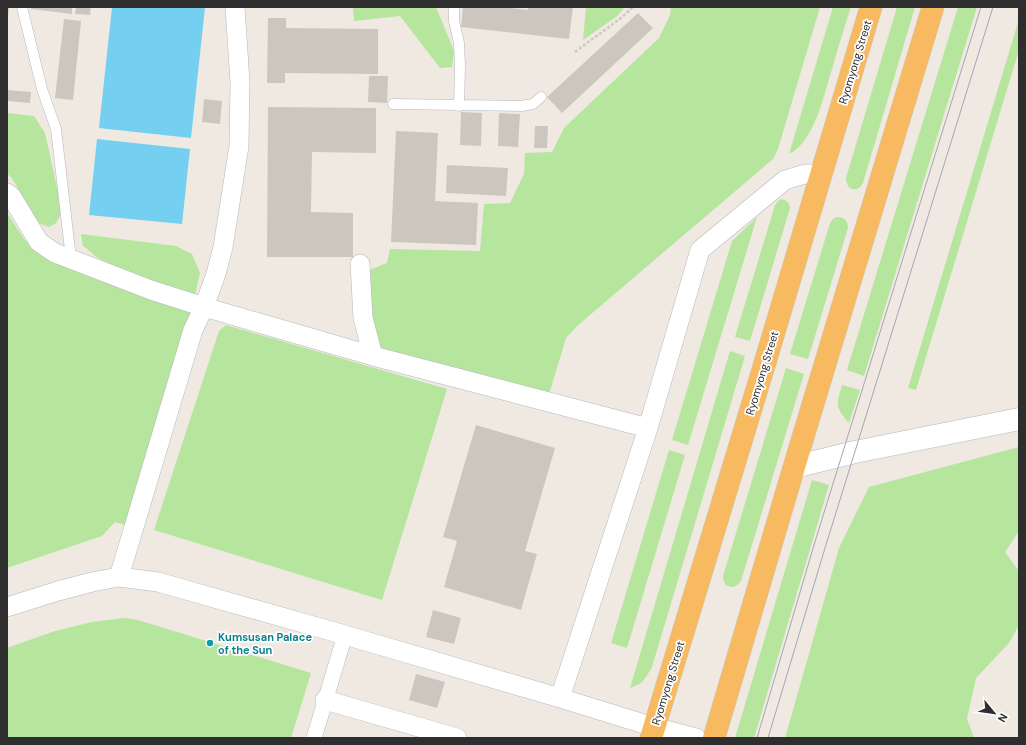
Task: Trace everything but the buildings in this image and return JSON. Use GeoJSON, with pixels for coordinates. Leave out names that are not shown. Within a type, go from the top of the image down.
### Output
{"type":"FeatureCollection","features":[{"type":"Feature","properties":{"kind":"highway","name":"Ryomyong Street"},"geometry":{"type":"LineString","coordinates":[[653,733],[871,7]]}},
{"type":"Feature","properties":{"kind":"highway"},"geometry":{"type":"LineString","coordinates":[[714,738],[794,468],[934,7]]}},
{"type":"Feature","properties":{"kind":"street"},"geometry":{"type":"LineString","coordinates":[[119,577],[190,338],[204,307],[216,274],[223,247],[239,146],[240,82],[235,7]]}},
{"type":"Feature","properties":{"kind":"street"},"geometry":{"type":"LineString","coordinates":[[560,698],[648,428],[700,250],[785,180],[805,174],[821,174]]}},
{"type":"Feature","properties":{"kind":"street"},"geometry":{"type":"LineString","coordinates":[[7,193],[11,196],[40,242],[54,253],[151,290],[373,356],[648,428]]}},
{"type":"Feature","properties":{"kind":"street"},"geometry":{"type":"LineString","coordinates":[[360,264],[363,318],[373,356]]}},
{"type":"Feature","properties":{"kind":"street"},"geometry":{"type":"LineString","coordinates":[[794,468],[855,452],[1019,419]]}},
{"type":"Feature","properties":{"kind":"street"},"geometry":{"type":"LineString","coordinates":[[7,607],[58,591],[119,577],[158,582],[560,698],[653,733],[696,738]]}},
{"type":"Feature","properties":{"kind":"street"},"geometry":{"type":"LineString","coordinates":[[314,738],[345,635]]}},
{"type":"Feature","properties":{"kind":"street"},"geometry":{"type":"LineString","coordinates":[[326,700],[458,738]]}},
{"type":"Feature","properties":{"kind":"lane"},"geometry":{"type":"LineString","coordinates":[[22,7],[42,89],[56,129],[71,260]]}},
{"type":"Feature","properties":{"kind":"lane"},"geometry":{"type":"LineString","coordinates":[[454,7],[454,21],[459,43],[459,106]]}},
{"type":"Feature","properties":{"kind":"lane"},"geometry":{"type":"LineString","coordinates":[[393,104],[459,106],[526,105],[532,104],[541,97]]}},
{"type":"Feature","properties":{"kind":"path"},"geometry":{"type":"LineString","coordinates":[[575,52],[621,18],[633,7]]}},
{"type":"Feature","properties":{"kind":"green space"},"geometry":{"type":"Polygon","coordinates":[[[353,7],[436,7],[454,51],[452,67],[440,68],[400,16],[354,21],[353,7]]]}},
{"type":"Feature","properties":{"kind":"green space"},"geometry":{"type":"Polygon","coordinates":[[[586,7],[625,7],[616,17],[583,40],[586,7]]]}},
{"type":"Feature","properties":{"kind":"green space"},"geometry":{"type":"Polygon","coordinates":[[[671,7],[820,7],[778,149],[773,159],[577,326],[566,338],[549,394],[384,350],[377,345],[372,317],[369,270],[387,263],[390,249],[480,251],[484,204],[510,203],[524,174],[525,153],[552,152],[564,128],[659,38],[670,15],[671,7]]]}},
{"type":"Feature","properties":{"kind":"green space"},"geometry":{"type":"Polygon","coordinates":[[[833,7],[851,7],[822,103],[812,128],[806,139],[798,148],[789,154],[833,7]]]}},
{"type":"Feature","properties":{"kind":"green space"},"geometry":{"type":"Polygon","coordinates":[[[897,7],[915,7],[863,183],[858,189],[852,189],[846,182],[846,178],[897,7]]]}},
{"type":"Feature","properties":{"kind":"green space"},"geometry":{"type":"Polygon","coordinates":[[[958,7],[977,7],[864,376],[847,370],[958,7]]]}},
{"type":"Feature","properties":{"kind":"green space"},"geometry":{"type":"Polygon","coordinates":[[[1019,19],[1019,50],[916,390],[908,388],[1019,19]]]}},
{"type":"Feature","properties":{"kind":"green space"},"geometry":{"type":"Polygon","coordinates":[[[7,113],[34,116],[45,133],[58,192],[61,214],[56,223],[49,227],[38,223],[13,180],[7,173],[7,113]]]}},
{"type":"Feature","properties":{"kind":"green space"},"geometry":{"type":"Polygon","coordinates":[[[781,199],[789,204],[790,208],[750,341],[735,337],[775,205],[781,199]]]}},
{"type":"Feature","properties":{"kind":"green space"},"geometry":{"type":"Polygon","coordinates":[[[7,213],[24,239],[39,254],[80,273],[191,309],[125,525],[115,522],[102,536],[7,568],[7,213]]]}},
{"type":"Feature","properties":{"kind":"green space"},"geometry":{"type":"Polygon","coordinates":[[[757,217],[688,445],[672,440],[732,241],[757,217]]]}},
{"type":"Feature","properties":{"kind":"green space"},"geometry":{"type":"Polygon","coordinates":[[[837,217],[846,220],[848,228],[808,359],[790,354],[830,223],[837,217]]]}},
{"type":"Feature","properties":{"kind":"green space"},"geometry":{"type":"Polygon","coordinates":[[[81,234],[176,246],[192,254],[200,273],[195,295],[135,275],[111,265],[100,259],[83,246],[81,234]]]}},
{"type":"Feature","properties":{"kind":"green space"},"geometry":{"type":"Polygon","coordinates":[[[226,325],[447,389],[382,600],[154,530],[219,331],[226,325]]]}},
{"type":"Feature","properties":{"kind":"green space"},"geometry":{"type":"Polygon","coordinates":[[[730,351],[745,356],[652,667],[638,685],[630,688],[730,351]]]}},
{"type":"Feature","properties":{"kind":"green space"},"geometry":{"type":"Polygon","coordinates":[[[786,368],[804,374],[741,581],[735,586],[729,587],[723,580],[723,576],[786,368]]]}},
{"type":"Feature","properties":{"kind":"green space"},"geometry":{"type":"Polygon","coordinates":[[[842,385],[860,390],[849,423],[841,413],[838,406],[842,385]]]}},
{"type":"Feature","properties":{"kind":"green space"},"geometry":{"type":"Polygon","coordinates":[[[1019,447],[1019,531],[1005,552],[1019,571],[1019,625],[1009,643],[976,678],[967,719],[974,738],[785,738],[839,548],[869,487],[1019,447]]]}},
{"type":"Feature","properties":{"kind":"green space"},"geometry":{"type":"Polygon","coordinates":[[[669,450],[685,455],[627,648],[611,643],[669,450]]]}},
{"type":"Feature","properties":{"kind":"green space"},"geometry":{"type":"Polygon","coordinates":[[[812,480],[829,485],[754,738],[735,738],[812,480]]]}},
{"type":"Feature","properties":{"kind":"green space"},"geometry":{"type":"Polygon","coordinates":[[[124,618],[138,620],[311,673],[291,738],[7,738],[7,648],[55,631],[92,622],[124,618]]]}},
{"type":"Feature","properties":{"kind":"water"},"geometry":{"type":"Polygon","coordinates":[[[112,7],[205,7],[191,138],[99,128],[112,7]]]}},
{"type":"Feature","properties":{"kind":"water"},"geometry":{"type":"Polygon","coordinates":[[[97,139],[190,149],[182,224],[89,215],[97,139]]]}},
{"type":"Feature","properties":{"kind":"tram line"},"geometry":{"type":"LineString","coordinates":[[757,738],[814,545],[981,7]]}},
{"type":"Feature","properties":{"kind":"tram line"},"geometry":{"type":"LineString","coordinates":[[768,738],[825,548],[993,7]]}},
{"type":"Feature","properties":{"kind":"place","name":"Kumsusan Palace of the Sun"},"geometry":{"type":"Point","coordinates":[210,643]}}]}
